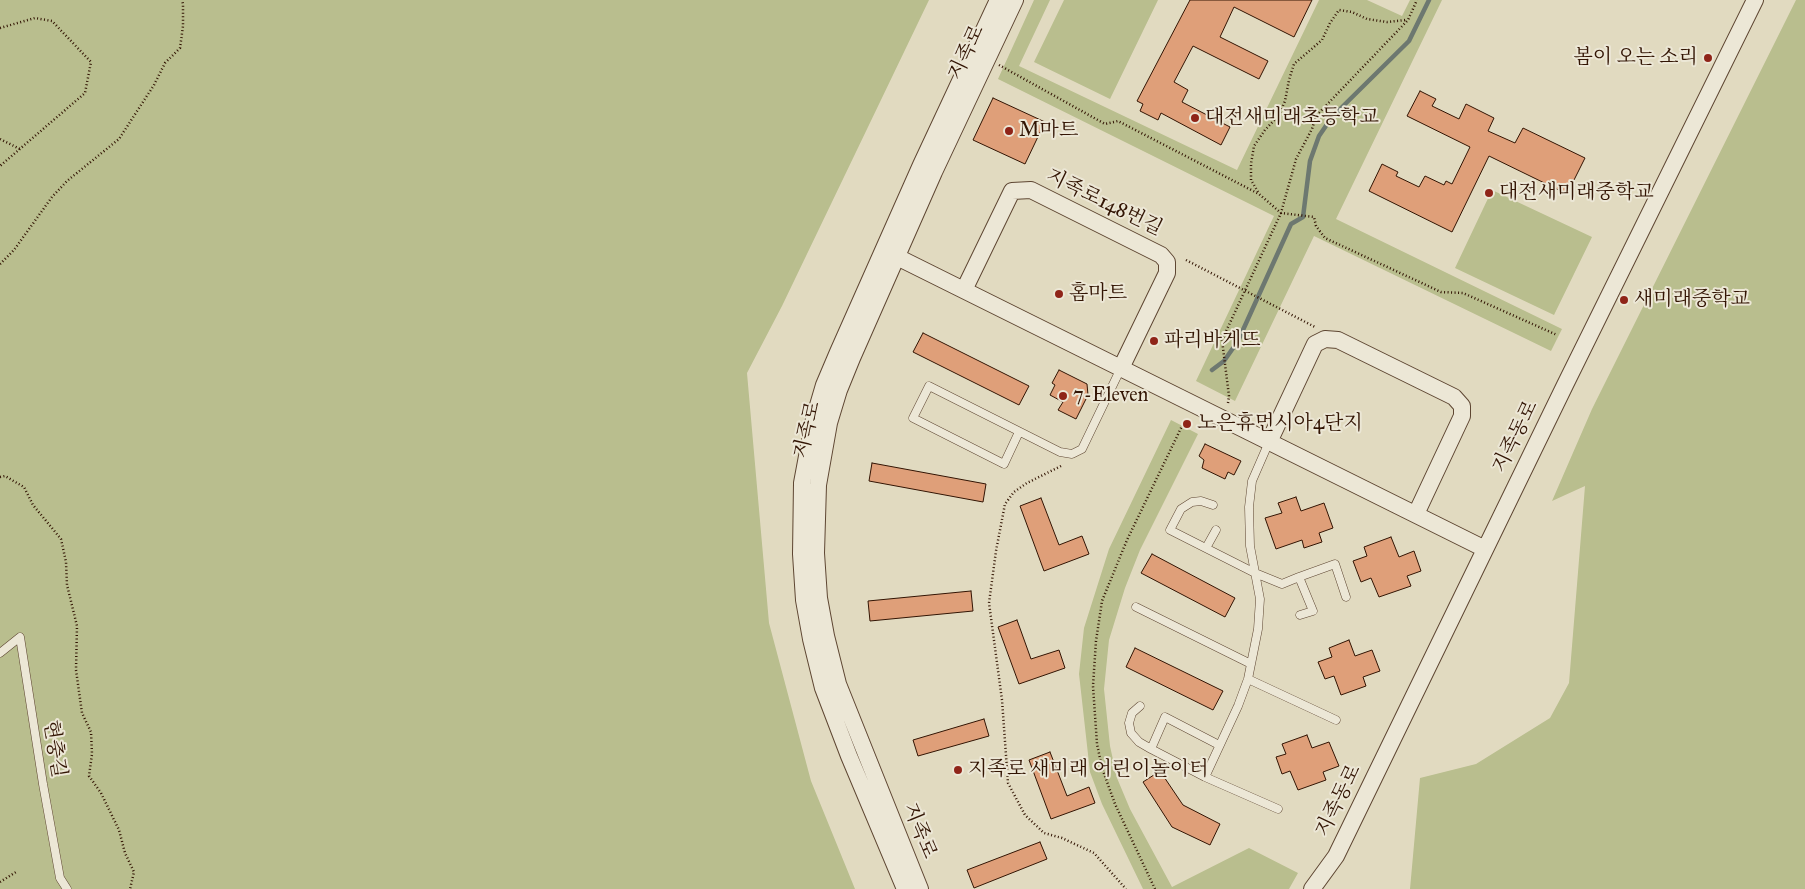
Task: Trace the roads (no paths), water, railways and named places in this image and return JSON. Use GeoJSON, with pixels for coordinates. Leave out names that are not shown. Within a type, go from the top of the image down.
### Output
{"type":"FeatureCollection","features":[{"type":"Feature","properties":{"kind":"street","name":"지족로"},"geometry":{"type":"LineString","coordinates":[[920,889],[838,684],[819,598],[816,553],[818,485],[829,423],[839,390],[890,254],[998,0]]}},
{"type":"Feature","properties":{"kind":"street","name":"지족로"},"geometry":{"type":"LineString","coordinates":[[905,889],[849,756],[823,688],[804,600],[801,554],[802,483],[814,419],[824,385],[838,352],[934,172],[1015,0]]}},
{"type":"Feature","properties":{"kind":"street","name":"지족동로"},"geometry":{"type":"LineString","coordinates":[[1312,889],[1336,856],[1755,0]]}},
{"type":"Feature","properties":{"kind":"street","name":"지족로148번길"},"geometry":{"type":"LineString","coordinates":[[964,290],[1012,191],[1031,190],[1040,194],[1160,255],[1168,262],[1167,273],[1121,368]]}},
{"type":"Feature","properties":{"kind":"street"},"geometry":{"type":"LineString","coordinates":[[890,254],[1485,549]]}},
{"type":"Feature","properties":{"kind":"street"},"geometry":{"type":"LineString","coordinates":[[1269,442],[1315,344],[1325,339],[1338,340],[1454,397],[1462,406],[1462,416],[1416,514]]}},
{"type":"Feature","properties":{"kind":"lane"},"geometry":{"type":"LineString","coordinates":[[1019,432],[1004,464],[913,418],[929,386],[1060,452],[1072,454],[1082,449],[1121,368]]}},
{"type":"Feature","properties":{"kind":"lane"},"geometry":{"type":"LineString","coordinates":[[1205,777],[1238,706],[1248,679],[1258,629],[1260,599],[1250,546],[1250,499],[1252,481],[1269,442]]}},
{"type":"Feature","properties":{"kind":"lane"},"geometry":{"type":"LineString","coordinates":[[1212,506],[1201,500],[1192,502],[1181,509],[1170,530],[1282,584],[1335,564],[1346,597]]}},
{"type":"Feature","properties":{"kind":"lane"},"geometry":{"type":"LineString","coordinates":[[1206,548],[1216,530]]}},
{"type":"Feature","properties":{"kind":"lane"},"geometry":{"type":"LineString","coordinates":[[1299,577],[1313,611],[1300,615]]}},
{"type":"Feature","properties":{"kind":"lane"},"geometry":{"type":"LineString","coordinates":[[1136,607],[1251,664]]}},
{"type":"Feature","properties":{"kind":"lane","name":"현충길"},"geometry":{"type":"LineString","coordinates":[[0,653],[20,637],[60,878],[67,889]]}},
{"type":"Feature","properties":{"kind":"lane"},"geometry":{"type":"LineString","coordinates":[[1248,679],[1336,720]]}},
{"type":"Feature","properties":{"kind":"lane"},"geometry":{"type":"LineString","coordinates":[[1140,706],[1132,713],[1129,723],[1131,733],[1139,742],[1205,777],[1278,809]]}},
{"type":"Feature","properties":{"kind":"lane"},"geometry":{"type":"LineString","coordinates":[[1151,750],[1165,717],[1219,744]]}},
{"type":"Feature","properties":{"kind":"waterway"},"geometry":{"type":"LineString","coordinates":[[1212,370],[1224,361],[1238,341],[1291,224],[1303,217],[1310,161],[1319,136],[1332,117],[1409,41],[1429,0]]}},
{"type":"Feature","properties":{"kind":"place","name":"봄이 오는 소리"},"geometry":{"type":"Point","coordinates":[1708,58]}},
{"type":"Feature","properties":{"kind":"place","name":"대전새미래초등학교"},"geometry":{"type":"Point","coordinates":[1195,118]}},
{"type":"Feature","properties":{"kind":"place","name":"M마트"},"geometry":{"type":"Point","coordinates":[1009,131]}},
{"type":"Feature","properties":{"kind":"place","name":"대전새미래중학교"},"geometry":{"type":"Point","coordinates":[1489,193]}},
{"type":"Feature","properties":{"kind":"place","name":"홈마트"},"geometry":{"type":"Point","coordinates":[1059,294]}},
{"type":"Feature","properties":{"kind":"place","name":"새미래중학교"},"geometry":{"type":"Point","coordinates":[1624,300]}},
{"type":"Feature","properties":{"kind":"place","name":"파리바게뜨"},"geometry":{"type":"Point","coordinates":[1154,341]}},
{"type":"Feature","properties":{"kind":"place","name":"7-Eleven"},"geometry":{"type":"Point","coordinates":[1063,396]}},
{"type":"Feature","properties":{"kind":"place","name":"노은휴먼시아4단지"},"geometry":{"type":"Point","coordinates":[1187,424]}},
{"type":"Feature","properties":{"kind":"place","name":"지족로 새미래 어린이놀이터"},"geometry":{"type":"Point","coordinates":[958,770]}}]}
